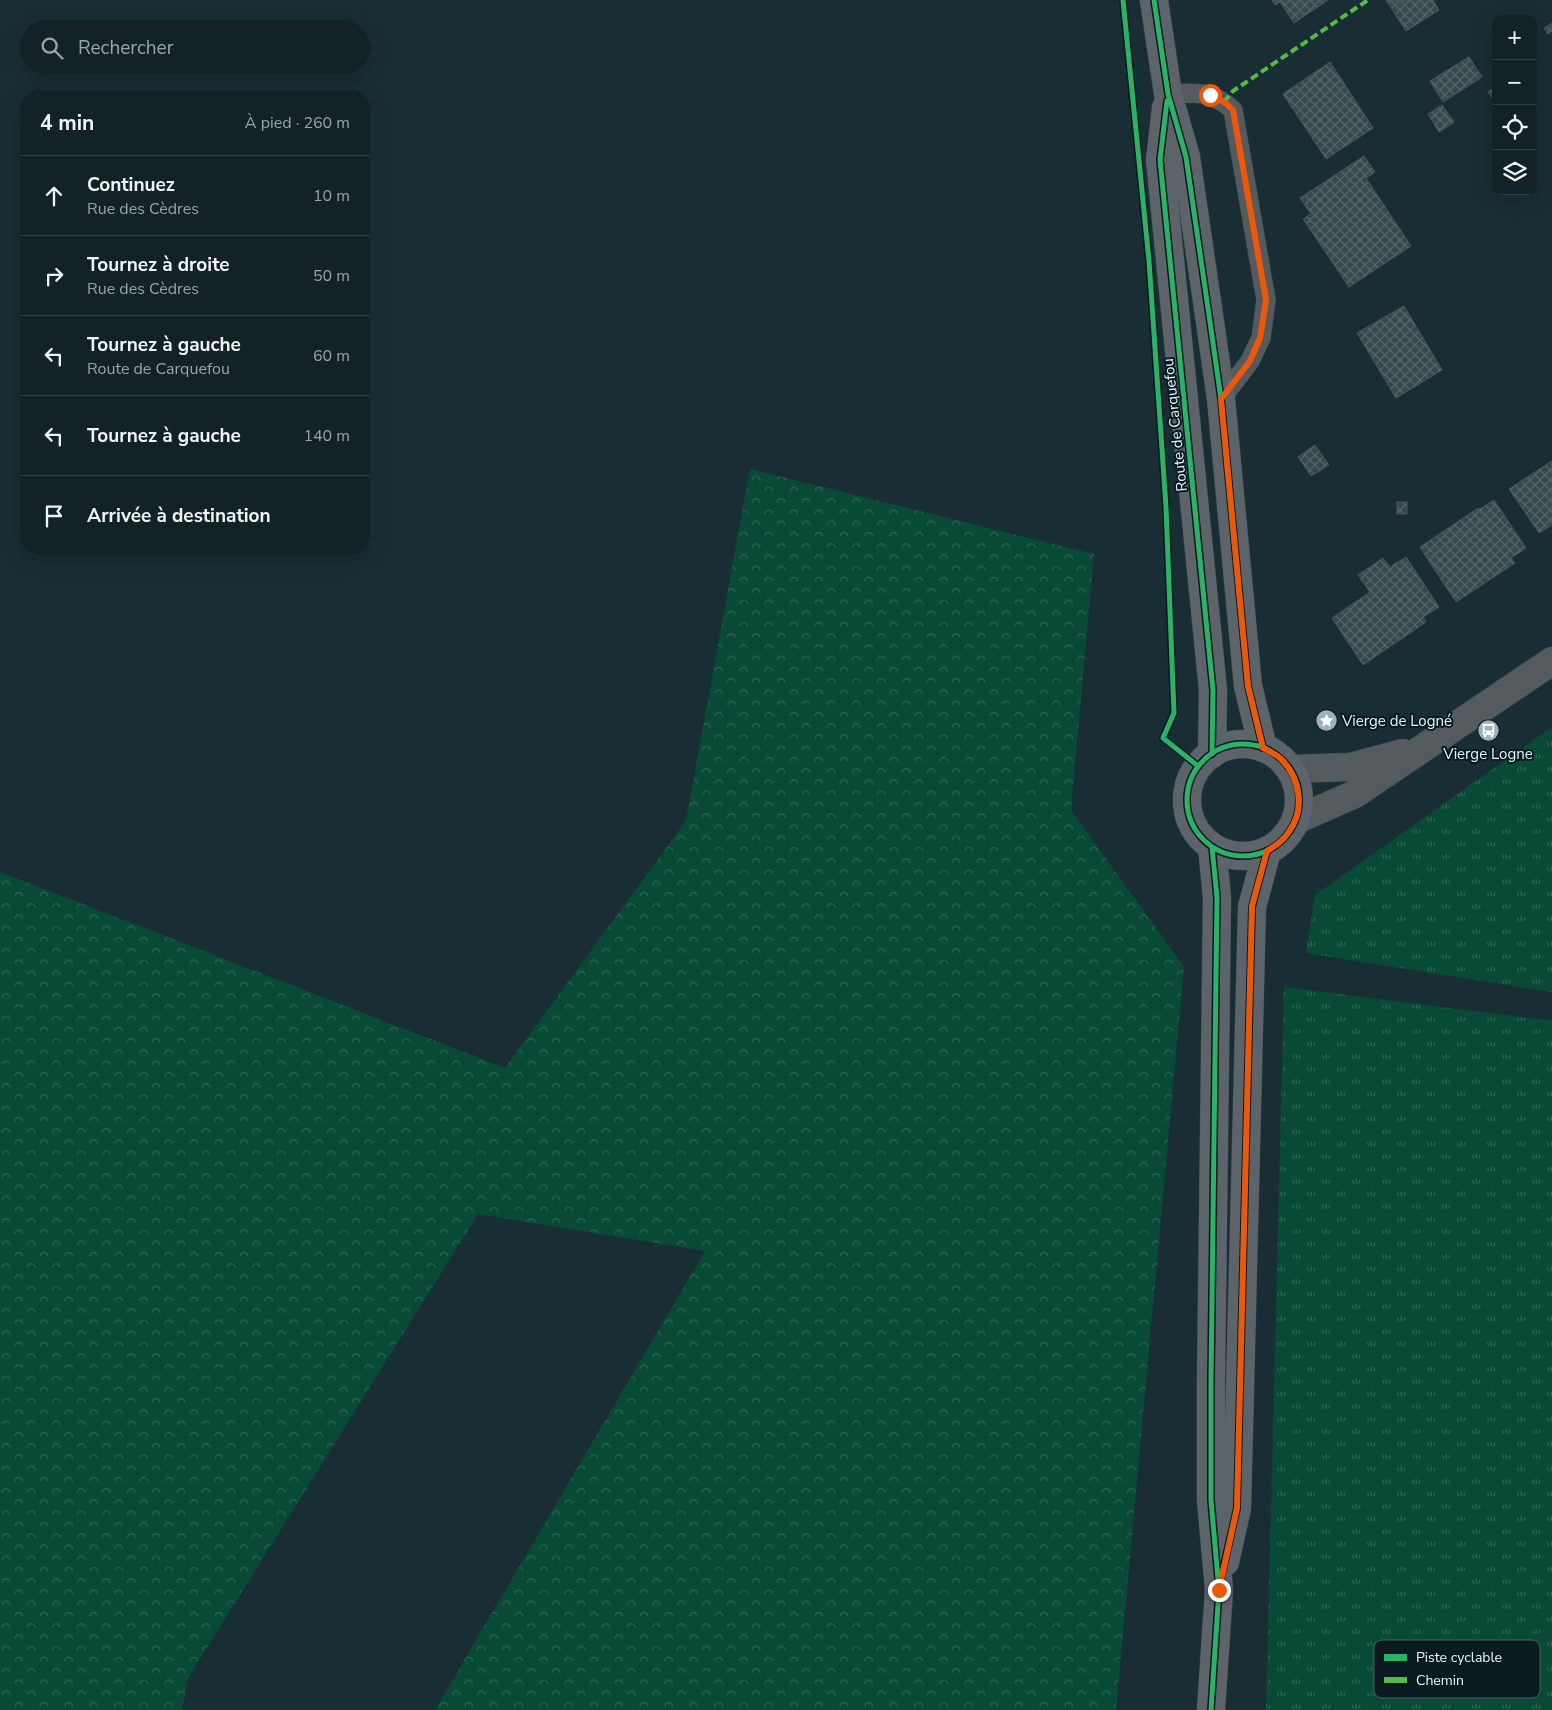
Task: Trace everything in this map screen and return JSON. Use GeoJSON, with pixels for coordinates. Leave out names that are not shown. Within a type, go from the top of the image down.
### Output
{"type":"FeatureCollection","features":[{"type":"Feature","properties":{"kind":"main road","name":"Route de Carquefou"},"geometry":{"type":"LineString","coordinates":[[1154,0],[1168,94],[1186,157],[1221,399],[1248,686],[1263,748]]}},
{"type":"Feature","properties":{"kind":"main road","name":"Route de Carquefou"},"geometry":{"type":"LineString","coordinates":[[1168,94],[1160,160],[1213,690],[1212,754]]}},
{"type":"Feature","properties":{"kind":"main road"},"geometry":{"type":"LineString","coordinates":[[1246,744],[1263,748],[1278,757],[1290,769],[1297,785],[1299,802],[1296,820],[1289,833],[1280,843],[1267,851],[1249,856],[1229,855],[1212,847],[1198,834],[1190,818],[1187,800],[1190,782],[1198,766],[1212,754],[1228,746],[1246,744]]}},
{"type":"Feature","properties":{"kind":"main road"},"geometry":{"type":"LineString","coordinates":[[1212,847],[1217,898],[1211,1500],[1219,1590]]}},
{"type":"Feature","properties":{"kind":"main road"},"geometry":{"type":"LineString","coordinates":[[1211,1710],[1219,1590],[1237,1508],[1252,906],[1267,851]]}},
{"type":"Feature","properties":{"kind":"street"},"geometry":{"type":"LineString","coordinates":[[1296,820],[1356,794],[1552,661]]}},
{"type":"Feature","properties":{"kind":"street"},"geometry":{"type":"LineString","coordinates":[[1290,769],[1350,767],[1426,746]]}},
{"type":"Feature","properties":{"kind":"lane"},"geometry":{"type":"LineString","coordinates":[[1168,94],[1210,95],[1224,102],[1233,110],[1266,300],[1260,338],[1250,361],[1221,399]]}},
{"type":"Feature","properties":{"kind":"green space"},"geometry":{"type":"Polygon","coordinates":[[[750,469],[1094,554],[1071,810],[1184,967],[1116,1710],[435,1710],[705,1251],[478,1214],[188,1678],[182,1710],[0,1710],[0,872],[505,1068],[686,821],[750,469]]]}},
{"type":"Feature","properties":{"kind":"green space"},"geometry":{"type":"Polygon","coordinates":[[[1552,727],[1552,992],[1306,953],[1315,895],[1552,727]]]}},
{"type":"Feature","properties":{"kind":"green space"},"geometry":{"type":"Polygon","coordinates":[[[1284,987],[1552,1021],[1552,1710],[1266,1710],[1284,987]]]}},
{"type":"Feature","properties":{"kind":"building"},"geometry":{"type":"Polygon","coordinates":[[[1272,0],[1328,0],[1294,23],[1280,2],[1275,5],[1272,0]]]}},
{"type":"Feature","properties":{"kind":"building"},"geometry":{"type":"Polygon","coordinates":[[[1386,0],[1433,0],[1439,10],[1406,31],[1386,0]]]}},
{"type":"Feature","properties":{"kind":"building"},"geometry":{"type":"Polygon","coordinates":[[[1552,23],[1552,31],[1548,34],[1544,28],[1552,23]]]}},
{"type":"Feature","properties":{"kind":"building"},"geometry":{"type":"Polygon","coordinates":[[[1469,57],[1482,77],[1443,102],[1430,81],[1469,57]]]}},
{"type":"Feature","properties":{"kind":"building"},"geometry":{"type":"Polygon","coordinates":[[[1330,62],[1373,128],[1326,159],[1283,94],[1330,62]]]}},
{"type":"Feature","properties":{"kind":"building"},"geometry":{"type":"Polygon","coordinates":[[[1492,90],[1492,98],[1488,92],[1492,90]]]}},
{"type":"Feature","properties":{"kind":"building"},"geometry":{"type":"Polygon","coordinates":[[[1442,105],[1454,122],[1439,132],[1428,114],[1442,105]]]}},
{"type":"Feature","properties":{"kind":"building"},"geometry":{"type":"Polygon","coordinates":[[[1364,156],[1375,172],[1366,178],[1411,246],[1349,287],[1303,219],[1311,214],[1300,198],[1364,156]]]}},
{"type":"Feature","properties":{"kind":"building"},"geometry":{"type":"Polygon","coordinates":[[[1404,306],[1442,370],[1396,398],[1357,333],[1404,306]]]}},
{"type":"Feature","properties":{"kind":"building"},"geometry":{"type":"Polygon","coordinates":[[[1315,445],[1329,465],[1311,476],[1298,457],[1315,445]]]}},
{"type":"Feature","properties":{"kind":"building"},"geometry":{"type":"Polygon","coordinates":[[[1552,461],[1552,525],[1539,533],[1509,489],[1552,461]]]}},
{"type":"Feature","properties":{"kind":"building"},"geometry":{"type":"Polygon","coordinates":[[[1494,500],[1526,548],[1511,558],[1515,563],[1456,602],[1427,558],[1485,519],[1478,510],[1494,500]]]}},
{"type":"Feature","properties":{"kind":"building"},"geometry":{"type":"Polygon","coordinates":[[[1397,502],[1407,502],[1407,514],[1397,514],[1397,502]]]}},
{"type":"Feature","properties":{"kind":"building"},"geometry":{"type":"Polygon","coordinates":[[[1478,508],[1485,519],[1427,558],[1420,547],[1478,508]]]}},
{"type":"Feature","properties":{"kind":"building"},"geometry":{"type":"Polygon","coordinates":[[[1406,557],[1439,607],[1423,617],[1426,622],[1363,665],[1332,618],[1370,592],[1358,575],[1383,558],[1390,567],[1406,557]]]}},
{"type":"Feature","properties":{"kind":"marked path"},"geometry":{"type":"LineString","coordinates":[[1224,102],[1233,91],[1368,0]]}},
{"type":"Feature","properties":{"kind":"cycle path"},"geometry":{"type":"LineString","coordinates":[[1123,0],[1149,261],[1166,507],[1174,713],[1163,738],[1198,766]]}},
{"type":"Feature","properties":{"kind":"cycle path"},"geometry":{"type":"LineString","coordinates":[[1154,0],[1168,94],[1186,157],[1221,399],[1248,686],[1263,748]]}},
{"type":"Feature","properties":{"kind":"cycle path"},"geometry":{"type":"LineString","coordinates":[[1167,101],[1160,160],[1213,690],[1212,754]]}},
{"type":"Feature","properties":{"kind":"cycle path"},"geometry":{"type":"LineString","coordinates":[[1243,744],[1254,745],[1264,749],[1282,761],[1294,779],[1298,789],[1299,800],[1298,811],[1294,821],[1282,839],[1264,851],[1254,855],[1243,856],[1232,855],[1222,851],[1204,839],[1192,821],[1188,811],[1187,800],[1188,789],[1192,779],[1204,761],[1222,749],[1232,745],[1243,744]]}},
{"type":"Feature","properties":{"kind":"cycle path"},"geometry":{"type":"LineString","coordinates":[[1211,1710],[1219,1590],[1211,1500],[1217,897],[1212,847]]}},
{"type":"Feature","properties":{"kind":"cycle path"},"geometry":{"type":"LineString","coordinates":[[1221,1578],[1237,1508],[1252,907],[1267,851]]}},
{"type":"Feature","properties":{"kind":"place","name":"Vierge de Logné"},"geometry":{"type":"Point","coordinates":[1326,721]}},
{"type":"Feature","properties":{"kind":"place","name":"Vierge Logne"},"geometry":{"type":"Point","coordinates":[1488,731]}},
{"type":"Feature","properties":{"kind":"route"},"geometry":{"type":"LineString","coordinates":[[1210,95],[1224,102],[1233,110],[1266,300],[1260,338],[1250,361],[1221,399],[1248,686],[1263,748],[1278,757],[1290,769],[1297,785],[1299,802],[1296,820],[1289,833],[1280,843],[1267,851],[1252,906],[1237,1508],[1219,1590]]}}]}
